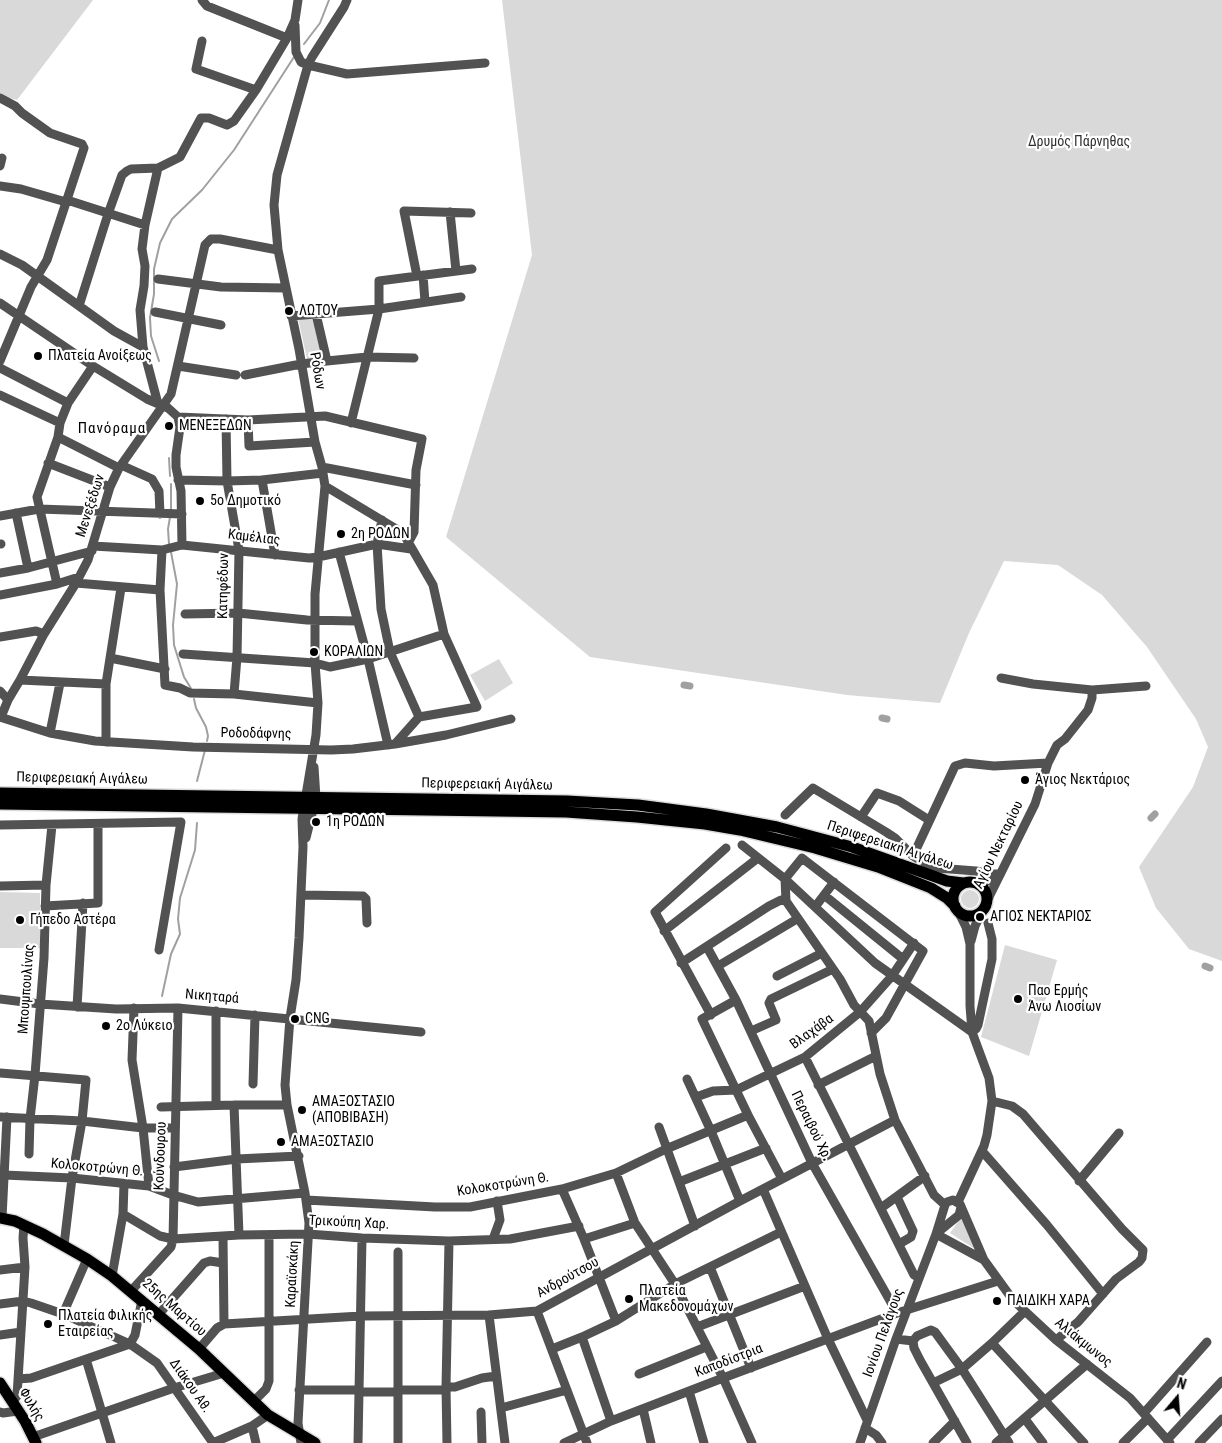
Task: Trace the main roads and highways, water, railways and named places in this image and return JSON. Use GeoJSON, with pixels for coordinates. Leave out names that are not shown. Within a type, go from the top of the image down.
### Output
{"type":"FeatureCollection","features":[{"type":"Feature","properties":{"kind":"main road","name":"Περιφερειακή Αιγάλεω"},"geometry":{"type":"LineString","coordinates":[[0,793],[566,812],[705,824],[775,838],[878,867],[931,888],[947,898],[956,909]]}},
{"type":"Feature","properties":{"kind":"main road","name":"Περιφερειακή Αιγάλεω"},"geometry":{"type":"LineString","coordinates":[[0,804],[567,801],[638,805],[742,820],[818,837],[867,852],[947,881],[969,883]]}},
{"type":"Feature","properties":{"kind":"main road"},"geometry":{"type":"LineString","coordinates":[[969,883],[983,888],[986,892],[985,906],[979,914],[968,916],[956,909],[953,901],[955,891],[969,883]]}},
{"type":"Feature","properties":{"kind":"main road","name":"25ης Μαρτίου"},"geometry":{"type":"LineString","coordinates":[[1,1218],[24,1225],[64,1245],[112,1276],[199,1349],[268,1415],[300,1438],[315,1443]]}},
{"type":"Feature","properties":{"kind":"main road","name":"Φυλής"},"geometry":{"type":"LineString","coordinates":[[0,1382],[35,1440]]}},
{"type":"Feature","properties":{"kind":"waterway"},"geometry":{"type":"LineString","coordinates":[[304,44],[320,23],[329,0]]}},
{"type":"Feature","properties":{"kind":"waterway"},"geometry":{"type":"LineString","coordinates":[[159,361],[151,336],[150,318],[154,294],[154,269],[160,243],[172,219],[202,190],[234,150],[294,57]]}},
{"type":"Feature","properties":{"kind":"waterway"},"geometry":{"type":"LineString","coordinates":[[169,458],[170,476]]}},
{"type":"Feature","properties":{"kind":"waterway"},"geometry":{"type":"LineString","coordinates":[[171,484],[171,510]]}},
{"type":"Feature","properties":{"kind":"waterway"},"geometry":{"type":"LineString","coordinates":[[169,544],[168,529],[170,517]]}},
{"type":"Feature","properties":{"kind":"waterway"},"geometry":{"type":"LineString","coordinates":[[171,552],[177,584],[173,625],[174,645],[184,677],[192,690]]}},
{"type":"Feature","properties":{"kind":"waterway"},"geometry":{"type":"LineString","coordinates":[[684,685],[690,686]]}},
{"type":"Feature","properties":{"kind":"waterway"},"geometry":{"type":"LineString","coordinates":[[194,699],[196,708],[206,727],[207,741]]}},
{"type":"Feature","properties":{"kind":"waterway"},"geometry":{"type":"LineString","coordinates":[[882,718],[887,719]]}},
{"type":"Feature","properties":{"kind":"waterway"},"geometry":{"type":"LineString","coordinates":[[197,781],[205,750]]}},
{"type":"Feature","properties":{"kind":"waterway"},"geometry":{"type":"LineString","coordinates":[[1151,818],[1155,814]]}},
{"type":"Feature","properties":{"kind":"waterway"},"geometry":{"type":"LineString","coordinates":[[162,996],[171,954],[180,934],[178,919],[180,898],[195,850],[197,823]]}},
{"type":"Feature","properties":{"kind":"waterway"},"geometry":{"type":"LineString","coordinates":[[1205,966],[1210,968]]}},
{"type":"Feature","properties":{"kind":"place","name":"ΛΩΤΟΥ"},"geometry":{"type":"Point","coordinates":[289,311]}},
{"type":"Feature","properties":{"kind":"place","name":"Πλατεία Ανοίξεως"},"geometry":{"type":"Point","coordinates":[38,356]}},
{"type":"Feature","properties":{"kind":"place","name":"ΜΕΝΕΞΕΔΩΝ"},"geometry":{"type":"Point","coordinates":[169,426]}},
{"type":"Feature","properties":{"kind":"place","name":"5ο Δημοτικό"},"geometry":{"type":"Point","coordinates":[200,501]}},
{"type":"Feature","properties":{"kind":"place","name":"2η ΡΟΔΩΝ"},"geometry":{"type":"Point","coordinates":[341,534]}},
{"type":"Feature","properties":{"kind":"place","name":"ΚΟΡΑΛΙΩΝ"},"geometry":{"type":"Point","coordinates":[314,652]}},
{"type":"Feature","properties":{"kind":"place","name":"Άγιος Νεκτάριος"},"geometry":{"type":"Point","coordinates":[1025,780]}},
{"type":"Feature","properties":{"kind":"place","name":"1η ΡΟΔΩΝ"},"geometry":{"type":"Point","coordinates":[316,822]}},
{"type":"Feature","properties":{"kind":"place","name":"ΑΓΙΟΣ ΝΕΚΤΑΡΙΟΣ"},"geometry":{"type":"Point","coordinates":[980,917]}},
{"type":"Feature","properties":{"kind":"place","name":"Γήπεδο Αστέρα"},"geometry":{"type":"Point","coordinates":[20,920]}},
{"type":"Feature","properties":{"kind":"place","name":"Παο Ερμής Άνω Λιοσίων"},"geometry":{"type":"Point","coordinates":[1018,999]}},
{"type":"Feature","properties":{"kind":"place","name":"CNG"},"geometry":{"type":"Point","coordinates":[295,1019]}},
{"type":"Feature","properties":{"kind":"place","name":"2ο Λύκειο"},"geometry":{"type":"Point","coordinates":[106,1026]}},
{"type":"Feature","properties":{"kind":"place","name":"ΑΜΑΞΟΣΤΑΣΙΟ (ΑΠΟΒΙΒΑΣΗ)"},"geometry":{"type":"Point","coordinates":[302,1110]}},
{"type":"Feature","properties":{"kind":"place","name":"ΑΜΑΞΟΣΤΑΣΙΟ"},"geometry":{"type":"Point","coordinates":[281,1142]}},
{"type":"Feature","properties":{"kind":"place","name":"Πλατεία Μακεδονομάχων"},"geometry":{"type":"Point","coordinates":[629,1299]}},
{"type":"Feature","properties":{"kind":"place","name":"ΠΑΙΔΙΚΗ ΧΑΡΑ"},"geometry":{"type":"Point","coordinates":[997,1301]}},
{"type":"Feature","properties":{"kind":"place","name":"Πλατεία Φιλικής Εταιρείας"},"geometry":{"type":"Point","coordinates":[48,1324]}},
{"type":"Feature","properties":{"kind":"district","name":"Πανόραμα"},"geometry":{"type":"Point","coordinates":[112,429]}},
{"type":"Feature","properties":{"kind":"park label","name":"Δρυμός Πάρνηθας"},"geometry":{"type":"Point","coordinates":[1079,142]}}]}
